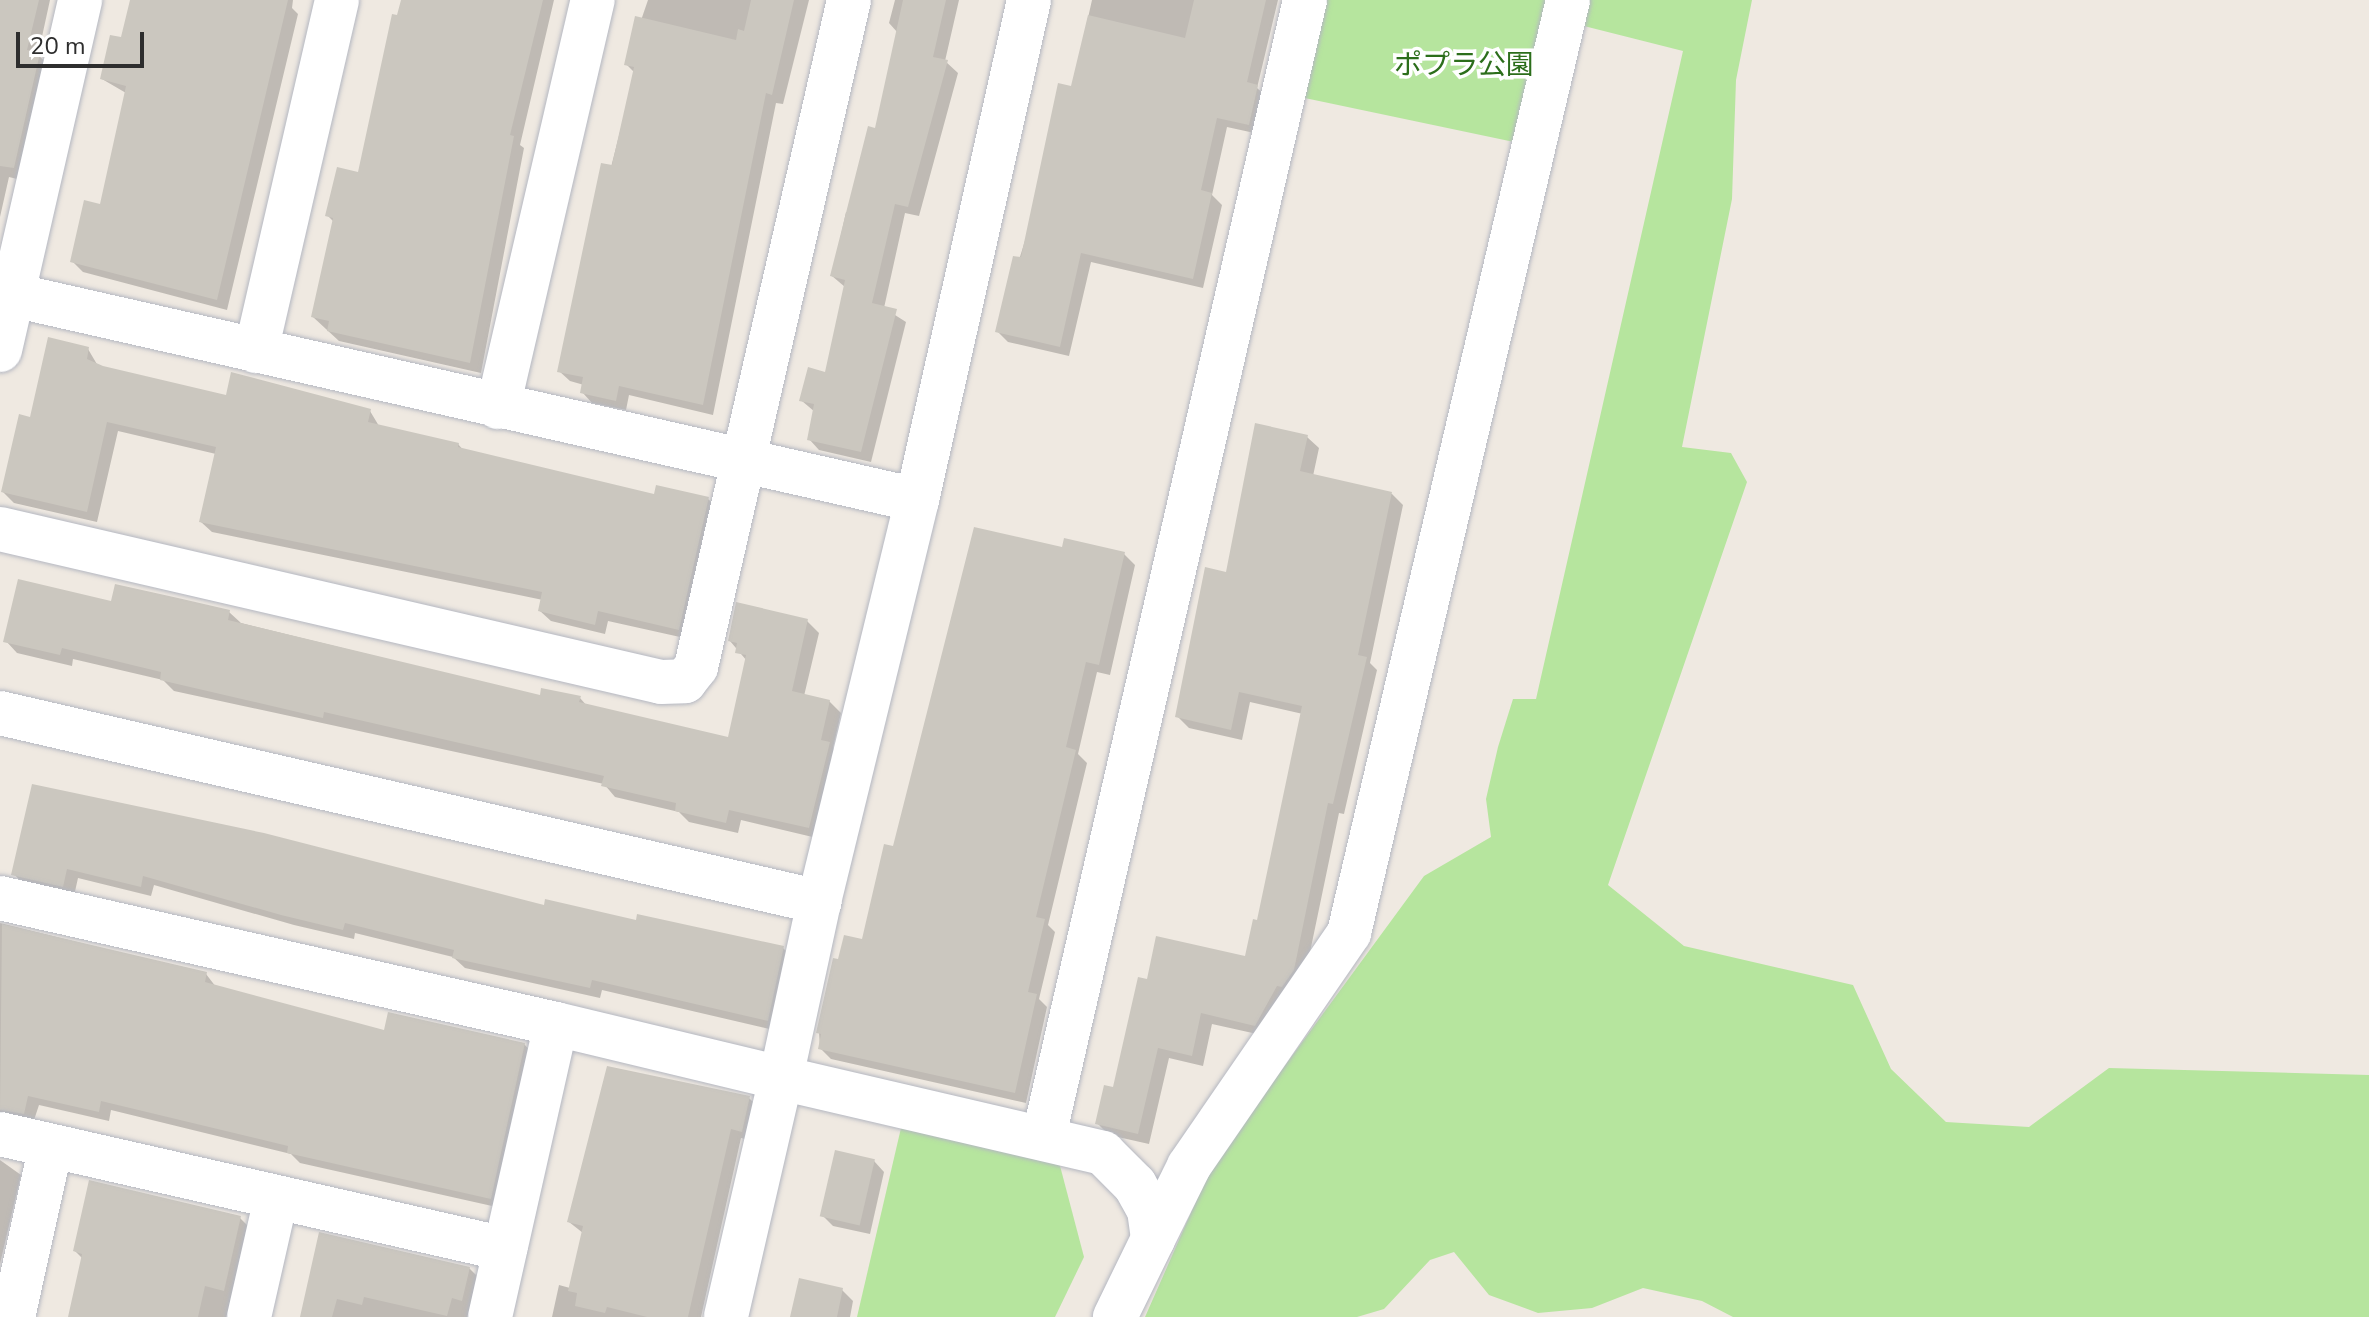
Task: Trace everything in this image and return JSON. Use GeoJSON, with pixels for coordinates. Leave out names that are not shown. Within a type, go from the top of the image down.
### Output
{"type":"FeatureCollection","features":[{"type":"Feature","properties":{"kind":"street"},"geometry":{"type":"LineString","coordinates":[[0,350],[6,293],[80,0]]}},
{"type":"Feature","properties":{"kind":"street"},"geometry":{"type":"LineString","coordinates":[[256,351],[337,0]]}},
{"type":"Feature","properties":{"kind":"street"},"geometry":{"type":"LineString","coordinates":[[498,407],[593,0]]}},
{"type":"Feature","properties":{"kind":"street"},"geometry":{"type":"LineString","coordinates":[[0,529],[678,683],[696,667],[849,0]]}},
{"type":"Feature","properties":{"kind":"street"},"geometry":{"type":"LineString","coordinates":[[726,1317],[819,902],[917,500],[1029,0]]}},
{"type":"Feature","properties":{"kind":"street"},"geometry":{"type":"LineString","coordinates":[[1044,1136],[1305,0]]}},
{"type":"Feature","properties":{"kind":"street"},"geometry":{"type":"LineString","coordinates":[[1115,1317],[1189,1166],[1349,933],[1568,0]]}},
{"type":"Feature","properties":{"kind":"street"},"geometry":{"type":"LineString","coordinates":[[6,293],[917,500]]}},
{"type":"Feature","properties":{"kind":"street"},"geometry":{"type":"LineString","coordinates":[[0,713],[819,902]]}},
{"type":"Feature","properties":{"kind":"street"},"geometry":{"type":"LineString","coordinates":[[0,898],[1044,1136],[1103,1153],[1149,1210],[1153,1239]]}},
{"type":"Feature","properties":{"kind":"street"},"geometry":{"type":"LineString","coordinates":[[490,1317],[556,1024]]}},
{"type":"Feature","properties":{"kind":"street"},"geometry":{"type":"LineString","coordinates":[[0,1134],[505,1249]]}},
{"type":"Feature","properties":{"kind":"street"},"geometry":{"type":"LineString","coordinates":[[13,1317],[51,1146]]}},
{"type":"Feature","properties":{"kind":"street"},"geometry":{"type":"LineString","coordinates":[[249,1317],[276,1198]]}},
{"type":"Feature","properties":{"kind":"green space","name":"ポプラ公園"},"geometry":{"type":"Polygon","coordinates":[[[1322,0],[1547,0],[1514,142],[1300,97],[1322,0]]]}},
{"type":"Feature","properties":{"kind":"green space"},"geometry":{"type":"Polygon","coordinates":[[[1586,0],[1752,0],[1736,80],[1732,199],[1682,447],[1731,453],[1747,482],[1608,885],[1684,946],[1853,985],[1891,1069],[1946,1122],[2029,1127],[2109,1068],[2369,1075],[2369,1317],[1733,1317],[1702,1301],[1643,1288],[1592,1308],[1538,1313],[1489,1295],[1454,1252],[1430,1260],[1384,1309],[1357,1317],[1145,1317],[1212,1165],[1424,876],[1491,837],[1486,799],[1498,747],[1513,699],[1536,699],[1683,51],[1580,25],[1586,0]]]}},
{"type":"Feature","properties":{"kind":"green space"},"geometry":{"type":"Polygon","coordinates":[[[901,1128],[1059,1162],[1084,1257],[1055,1317],[857,1317],[901,1128]]]}},
{"type":"Feature","properties":{"kind":"building"},"geometry":{"type":"Polygon","coordinates":[[[0,0],[39,0],[27,50],[40,53],[14,168],[0,166],[0,0]]]}},
{"type":"Feature","properties":{"kind":"building"},"geometry":{"type":"Polygon","coordinates":[[[130,0],[288,0],[217,300],[70,262],[84,200],[100,204],[126,86],[100,79],[110,35],[121,37],[130,0]]]}},
{"type":"Feature","properties":{"kind":"building"},"geometry":{"type":"Polygon","coordinates":[[[401,0],[543,0],[510,135],[514,136],[470,363],[327,331],[329,321],[311,317],[333,218],[325,216],[337,167],[358,172],[392,14],[397,15],[401,0]]]}},
{"type":"Feature","properties":{"kind":"building"},"geometry":{"type":"Polygon","coordinates":[[[751,0],[794,0],[772,95],[766,93],[703,405],[619,386],[616,401],[580,393],[583,377],[557,372],[601,163],[612,165],[634,67],[624,65],[635,16],[736,40],[738,29],[744,31],[751,0]]]}},
{"type":"Feature","properties":{"kind":"building"},"geometry":{"type":"Polygon","coordinates":[[[903,0],[946,0],[933,57],[948,60],[908,207],[895,204],[872,303],[897,309],[861,452],[807,440],[814,404],[799,401],[808,367],[825,372],[845,280],[830,276],[868,126],[875,128],[903,0]]]}},
{"type":"Feature","properties":{"kind":"building"},"geometry":{"type":"Polygon","coordinates":[[[1194,0],[1266,0],[1247,82],[1258,85],[1249,125],[1217,118],[1201,190],[1212,193],[1193,279],[1081,253],[1060,347],[995,332],[1013,256],[1021,257],[1058,83],[1071,86],[1088,15],[1185,38],[1194,0]]]}},
{"type":"Feature","properties":{"kind":"building"},"geometry":{"type":"Polygon","coordinates":[[[48,337],[89,347],[87,359],[103,366],[226,395],[231,372],[371,409],[368,422],[459,443],[458,447],[654,494],[656,485],[709,497],[679,630],[598,611],[595,625],[538,611],[542,592],[199,522],[216,447],[107,422],[87,512],[1,492],[19,414],[30,417],[48,337]]]}},
{"type":"Feature","properties":{"kind":"building"},"geometry":{"type":"Polygon","coordinates":[[[1255,423],[1308,435],[1300,471],[1392,492],[1358,655],[1367,657],[1333,804],[1328,803],[1294,970],[1282,987],[1277,986],[1255,1026],[1201,1013],[1192,1056],[1158,1048],[1138,1134],[1095,1124],[1104,1085],[1113,1087],[1138,977],[1147,979],[1156,936],[1245,956],[1253,919],[1257,920],[1302,706],[1239,692],[1231,730],[1175,717],[1205,567],[1226,572],[1255,423]]]}},
{"type":"Feature","properties":{"kind":"building"},"geometry":{"type":"Polygon","coordinates":[[[974,527],[1062,547],[1064,538],[1125,552],[1099,665],[1086,662],[1066,747],[1076,750],[1036,917],[1045,919],[1028,992],[1037,994],[1015,1093],[818,1049],[821,1034],[816,1033],[833,958],[838,959],[844,935],[862,939],[884,844],[893,846],[974,527]]]}},
{"type":"Feature","properties":{"kind":"building"},"geometry":{"type":"Polygon","coordinates":[[[18,579],[111,601],[115,584],[178,598],[230,610],[228,620],[540,695],[541,688],[581,696],[579,702],[728,737],[746,655],[735,653],[737,643],[728,641],[736,602],[808,619],[792,691],[830,700],[821,740],[830,742],[809,828],[729,810],[726,823],[675,811],[676,803],[601,786],[604,776],[324,712],[323,718],[160,680],[161,672],[62,648],[60,655],[3,642],[18,579]]]}},
{"type":"Feature","properties":{"kind":"building"},"geometry":{"type":"Polygon","coordinates":[[[32,784],[264,833],[544,905],[545,899],[636,920],[637,914],[784,946],[768,1021],[592,980],[590,988],[452,958],[454,950],[345,923],[343,930],[143,876],[141,887],[67,869],[63,887],[11,875],[32,784]]]}},
{"type":"Feature","properties":{"kind":"building"},"geometry":{"type":"Polygon","coordinates":[[[2,924],[207,972],[205,982],[384,1030],[388,1012],[525,1043],[491,1199],[287,1153],[288,1146],[101,1101],[99,1112],[28,1096],[24,1114],[0,1110],[2,924]]]}},
{"type":"Feature","properties":{"kind":"building"},"geometry":{"type":"Polygon","coordinates":[[[607,1066],[750,1096],[742,1132],[731,1129],[688,1317],[647,1317],[607,1307],[605,1313],[575,1306],[577,1293],[568,1291],[583,1226],[567,1222],[607,1066]]]}},
{"type":"Feature","properties":{"kind":"building"},"geometry":{"type":"Polygon","coordinates":[[[835,1150],[875,1159],[860,1225],[820,1216],[835,1150]]]}},
{"type":"Feature","properties":{"kind":"building"},"geometry":{"type":"Polygon","coordinates":[[[89,1180],[241,1216],[224,1291],[205,1286],[198,1317],[68,1317],[82,1254],[73,1251],[89,1180]]]}},
{"type":"Feature","properties":{"kind":"building"},"geometry":{"type":"Polygon","coordinates":[[[319,1232],[470,1267],[462,1301],[452,1298],[447,1316],[364,1297],[362,1305],[337,1299],[332,1317],[300,1317],[319,1232]]]}},
{"type":"Feature","properties":{"kind":"building"},"geometry":{"type":"Polygon","coordinates":[[[799,1278],[843,1288],[837,1317],[790,1317],[799,1278]]]}}]}
